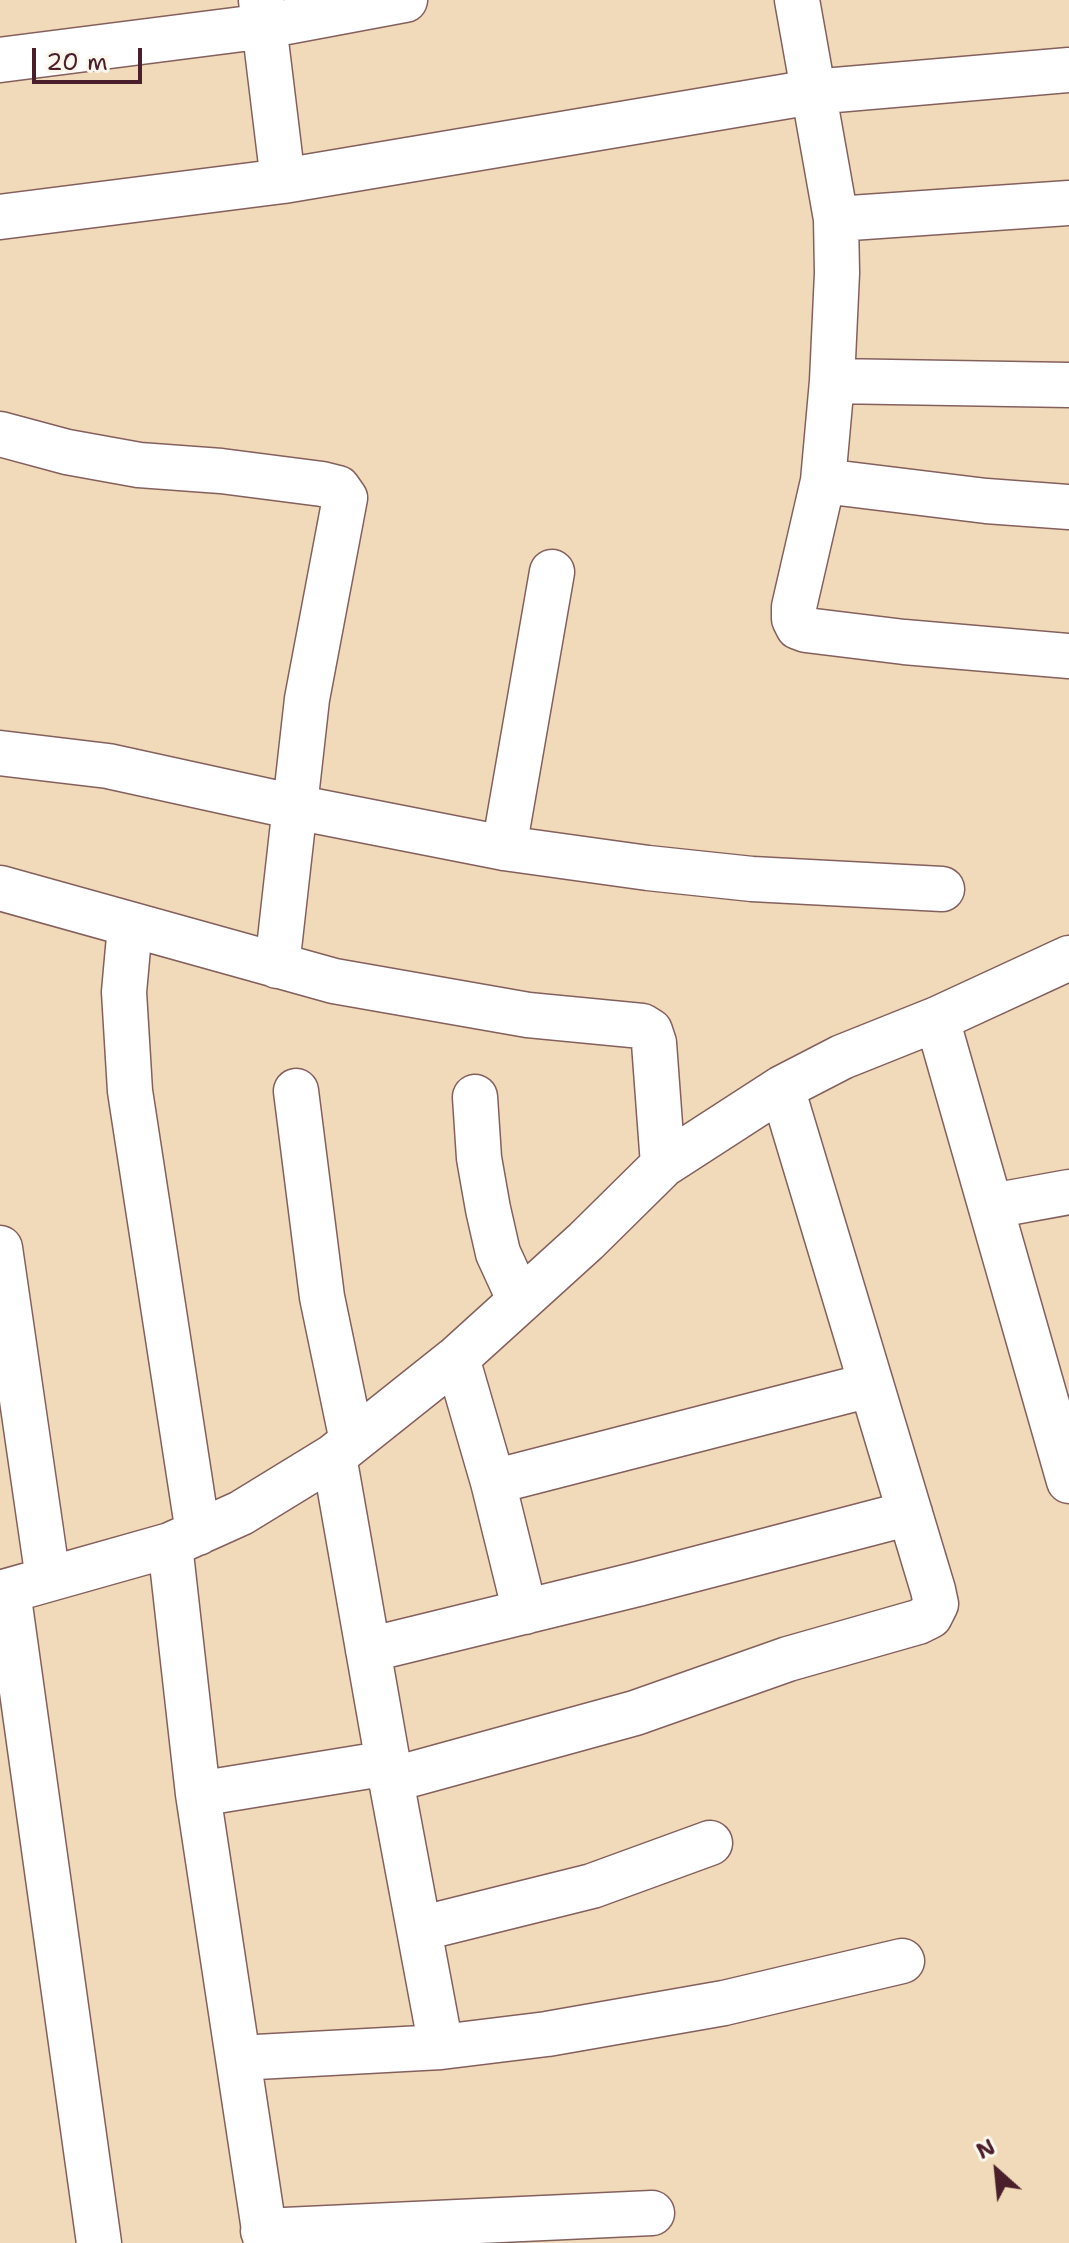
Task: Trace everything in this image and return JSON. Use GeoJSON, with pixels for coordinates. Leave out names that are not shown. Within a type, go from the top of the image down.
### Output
{"type":"FeatureCollection","features":[{"type":"Feature","properties":{"kind":"street"},"geometry":{"type":"LineString","coordinates":[[0,60],[264,13],[405,0]]}},
{"type":"Feature","properties":{"kind":"street"},"geometry":{"type":"LineString","coordinates":[[797,0],[836,219],[832,381],[823,481],[794,607],[794,619],[798,627],[904,642],[1069,656]]}},
{"type":"Feature","properties":{"kind":"street"},"geometry":{"type":"LineString","coordinates":[[264,13],[283,181]]}},
{"type":"Feature","properties":{"kind":"street"},"geometry":{"type":"LineString","coordinates":[[0,217],[283,181],[812,92],[1069,70]]}},
{"type":"Feature","properties":{"kind":"street"},"geometry":{"type":"LineString","coordinates":[[836,219],[1069,203]]}},
{"type":"Feature","properties":{"kind":"street"},"geometry":{"type":"LineString","coordinates":[[832,381],[1069,385]]}},
{"type":"Feature","properties":{"kind":"street"},"geometry":{"type":"LineString","coordinates":[[0,434],[67,452],[139,465],[221,471],[322,484],[338,488],[345,498],[307,699],[277,966]]}},
{"type":"Feature","properties":{"kind":"street"},"geometry":{"type":"LineString","coordinates":[[823,481],[986,501],[1069,507]]}},
{"type":"Feature","properties":{"kind":"street"},"geometry":{"type":"LineString","coordinates":[[504,848],[552,572]]}},
{"type":"Feature","properties":{"kind":"street"},"geometry":{"type":"LineString","coordinates":[[0,753],[108,766],[504,848],[752,879],[942,889]]}},
{"type":"Feature","properties":{"kind":"street"},"geometry":{"type":"LineString","coordinates":[[0,888],[334,981],[528,1015],[642,1026],[650,1031],[654,1043],[663,1165]]}},
{"type":"Feature","properties":{"kind":"street"},"geometry":{"type":"LineString","coordinates":[[130,926],[124,992],[130,1091],[184,1539],[198,1794],[265,2237],[652,2213]]}},
{"type":"Feature","properties":{"kind":"street"},"geometry":{"type":"LineString","coordinates":[[19,1588],[184,1539],[241,1513],[343,1449],[457,1358],[586,1241],[663,1165],[782,1088],[842,1057],[937,1019],[1069,958]]}},
{"type":"Feature","properties":{"kind":"street"},"geometry":{"type":"LineString","coordinates":[[937,1019],[992,1206],[1051,1348],[1069,1481]]}},
{"type":"Feature","properties":{"kind":"street"},"geometry":{"type":"LineString","coordinates":[[198,1794],[389,1772],[635,1713],[788,1659],[930,1616],[936,1604],[782,1088]]}},
{"type":"Feature","properties":{"kind":"street"},"geometry":{"type":"LineString","coordinates":[[296,1091],[368,1650],[441,2047]]}},
{"type":"Feature","properties":{"kind":"street"},"geometry":{"type":"LineString","coordinates":[[475,1097],[479,1158],[488,1209],[498,1253],[520,1301]]}},
{"type":"Feature","properties":{"kind":"street"},"geometry":{"type":"LineString","coordinates":[[992,1206],[1069,1192]]}},
{"type":"Feature","properties":{"kind":"street"},"geometry":{"type":"LineString","coordinates":[[0,1248],[19,1588],[99,2243]]}},
{"type":"Feature","properties":{"kind":"street"},"geometry":{"type":"LineString","coordinates":[[457,1358],[493,1482],[525,1612]]}},
{"type":"Feature","properties":{"kind":"street"},"geometry":{"type":"LineString","coordinates":[[493,1482],[870,1385]]}},
{"type":"Feature","properties":{"kind":"street"},"geometry":{"type":"LineString","coordinates":[[368,1650],[910,1513]]}},
{"type":"Feature","properties":{"kind":"street"},"geometry":{"type":"LineString","coordinates":[[419,1929],[592,1886],[710,1843]]}},
{"type":"Feature","properties":{"kind":"street"},"geometry":{"type":"LineString","coordinates":[[238,2058],[441,2047],[547,2034],[724,2003],[902,1961]]}}]}
